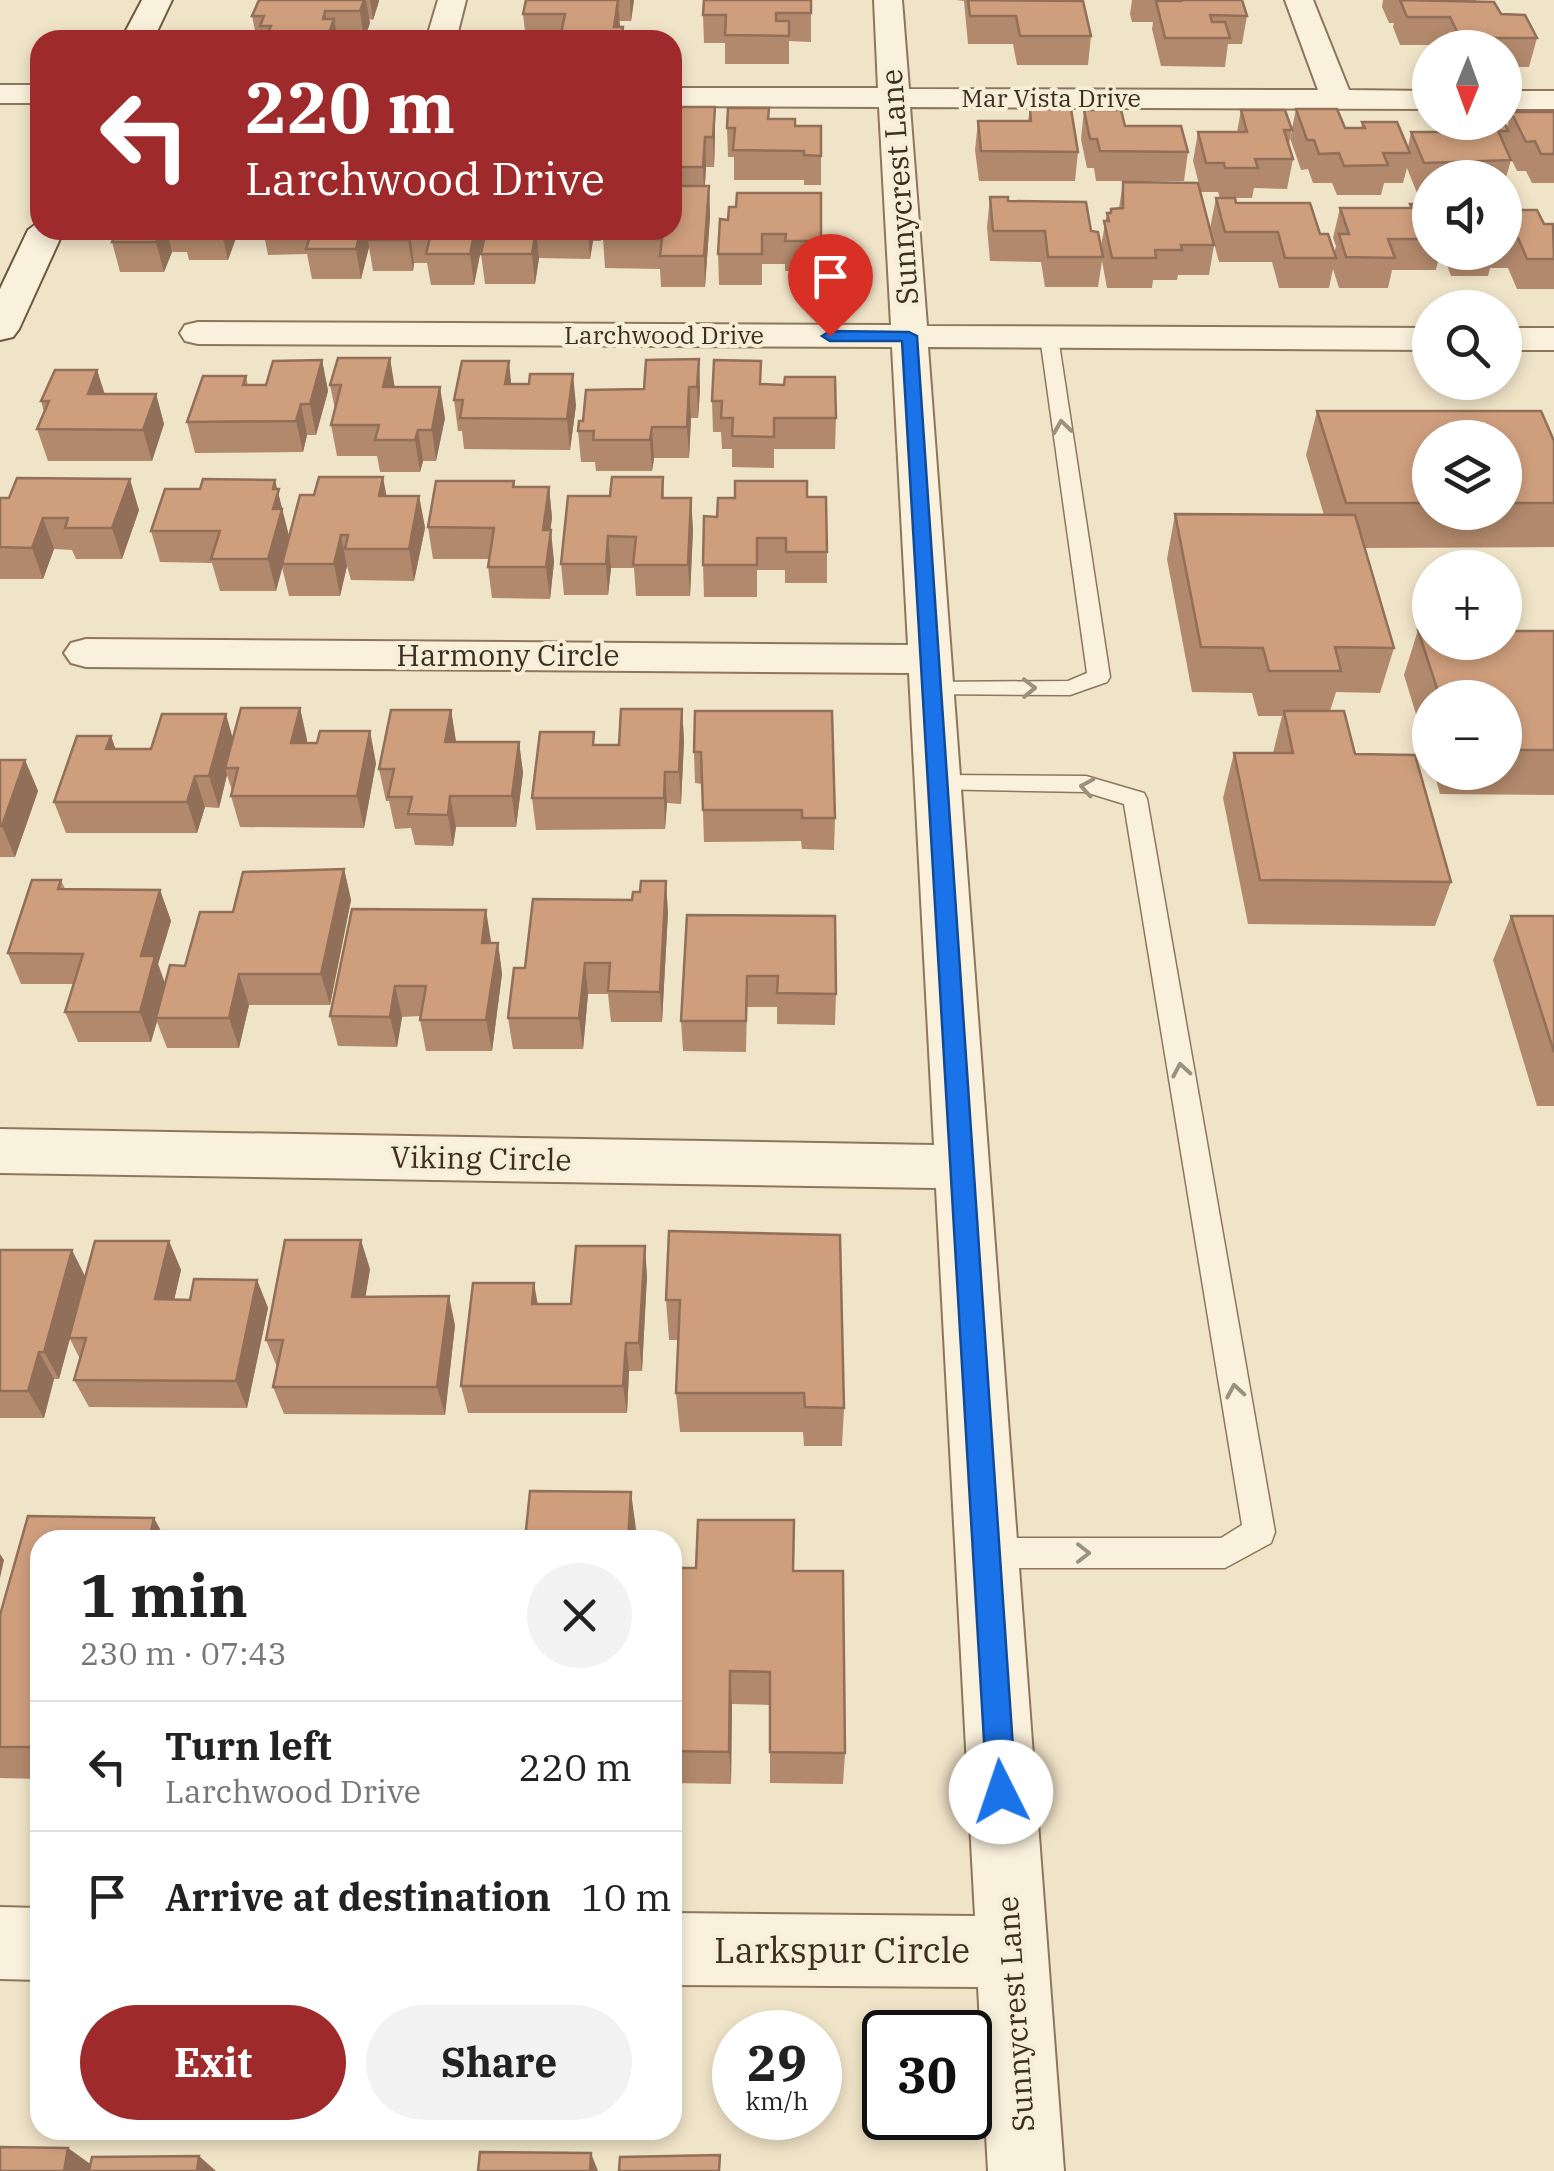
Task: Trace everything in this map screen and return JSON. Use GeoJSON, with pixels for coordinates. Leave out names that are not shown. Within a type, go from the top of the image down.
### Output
{"type":"FeatureCollection","features":[{"type":"Feature","properties":{"kind":"street"},"geometry":{"type":"LineString","coordinates":[[142,30],[156,0]]}},
{"type":"Feature","properties":{"kind":"street"},"geometry":{"type":"LineString","coordinates":[[444,30],[452,0]]}},
{"type":"Feature","properties":{"kind":"street","name":"Sunnycrest Lane"},"geometry":{"type":"LineString","coordinates":[[888,0],[1026,2171]]}},
{"type":"Feature","properties":{"kind":"street"},"geometry":{"type":"LineString","coordinates":[[1299,0],[1336,99]]}},
{"type":"Feature","properties":{"kind":"street"},"geometry":{"type":"LineString","coordinates":[[0,94],[30,94]]}},
{"type":"Feature","properties":{"kind":"street","name":"Mar Vista Drive"},"geometry":{"type":"LineString","coordinates":[[682,97],[1412,100]]}},
{"type":"Feature","properties":{"kind":"street"},"geometry":{"type":"LineString","coordinates":[[1522,100],[1554,100]]}},
{"type":"Feature","properties":{"kind":"street"},"geometry":{"type":"LineString","coordinates":[[0,329],[41,240]]}},
{"type":"Feature","properties":{"kind":"street","name":"Larchwood Drive"},"geometry":{"type":"LineString","coordinates":[[198,334],[1412,339]]}},
{"type":"Feature","properties":{"kind":"street"},"geometry":{"type":"LineString","coordinates":[[1522,339],[1554,339]]}},
{"type":"Feature","properties":{"kind":"street","name":"Harmony Circle"},"geometry":{"type":"LineString","coordinates":[[86,653],[930,674]]}},
{"type":"Feature","properties":{"kind":"street","name":"Viking Circle"},"geometry":{"type":"LineString","coordinates":[[0,1151],[962,1166]]}},
{"type":"Feature","properties":{"kind":"street"},"geometry":{"type":"LineString","coordinates":[[0,1943],[30,1944]]}},
{"type":"Feature","properties":{"kind":"street","name":"Larkspur Circle"},"geometry":{"type":"LineString","coordinates":[[682,1949],[1012,1952]]}},
{"type":"Feature","properties":{"kind":"lane"},"geometry":{"type":"LineString","coordinates":[[930,674],[1070,688],[1099,678],[1049,337]]}},
{"type":"Feature","properties":{"kind":"lane"},"geometry":{"type":"LineString","coordinates":[[938,782],[1086,784],[1136,800],[1258,1532],[1225,1553],[986,1553]]}},
{"type":"Feature","properties":{"kind":"building"},"geometry":{"type":"Polygon","coordinates":[[[259,0],[364,0],[360,11],[325,11],[323,19],[334,19],[330,30],[269,30],[271,26],[260,26],[264,16],[252,16],[259,0]]]}},
{"type":"Feature","properties":{"kind":"building"},"geometry":{"type":"Polygon","coordinates":[[[526,0],[618,0],[614,27],[623,30],[562,30],[565,14],[523,14],[526,0]]]}},
{"type":"Feature","properties":{"kind":"building"},"geometry":{"type":"Polygon","coordinates":[[[704,0],[811,0],[811,13],[776,13],[776,21],[789,21],[789,36],[725,35],[726,15],[703,15],[704,0]]]}},
{"type":"Feature","properties":{"kind":"building"},"geometry":{"type":"Polygon","coordinates":[[[968,0],[1083,1],[1091,36],[1020,36],[1016,16],[970,16],[968,0]]]}},
{"type":"Feature","properties":{"kind":"building"},"geometry":{"type":"Polygon","coordinates":[[[1242,0],[1247,16],[1210,15],[1212,22],[1225,22],[1230,38],[1165,38],[1156,1],[1242,0]]]}},
{"type":"Feature","properties":{"kind":"building"},"geometry":{"type":"Polygon","coordinates":[[[1400,0],[1494,2],[1501,14],[1525,15],[1537,38],[1522,38],[1522,30],[1456,30],[1450,17],[1407,17],[1400,0]]]}},
{"type":"Feature","properties":{"kind":"building"},"geometry":{"type":"Polygon","coordinates":[[[682,107],[715,107],[713,137],[705,137],[703,167],[682,167],[682,107]]]}},
{"type":"Feature","properties":{"kind":"building"},"geometry":{"type":"Polygon","coordinates":[[[728,108],[769,108],[768,119],[795,119],[795,126],[821,126],[821,156],[804,155],[804,151],[733,150],[735,128],[727,128],[728,108]]]}},
{"type":"Feature","properties":{"kind":"building"},"geometry":{"type":"Polygon","coordinates":[[[1030,109],[1071,109],[1078,152],[981,151],[978,121],[1031,121],[1030,109]]]}},
{"type":"Feature","properties":{"kind":"building"},"geometry":{"type":"Polygon","coordinates":[[[1296,109],[1337,109],[1345,128],[1365,128],[1362,122],[1397,122],[1410,153],[1383,153],[1388,165],[1344,166],[1339,153],[1319,154],[1314,140],[1307,140],[1296,109]]]}},
{"type":"Feature","properties":{"kind":"building"},"geometry":{"type":"Polygon","coordinates":[[[1084,110],[1121,110],[1125,126],[1181,126],[1188,152],[1100,151],[1097,139],[1090,139],[1084,110]]]}},
{"type":"Feature","properties":{"kind":"building"},"geometry":{"type":"Polygon","coordinates":[[[1241,110],[1285,110],[1292,130],[1284,130],[1293,159],[1255,159],[1258,168],[1225,168],[1224,163],[1206,163],[1198,132],[1247,132],[1241,110]]]}},
{"type":"Feature","properties":{"kind":"building"},"geometry":{"type":"Polygon","coordinates":[[[1522,112],[1554,112],[1554,154],[1541,154],[1535,141],[1526,142],[1522,112]]]}},
{"type":"Feature","properties":{"kind":"building"},"geometry":{"type":"Polygon","coordinates":[[[1414,140],[1502,140],[1511,160],[1423,160],[1414,140]]]}},
{"type":"Feature","properties":{"kind":"building"},"geometry":{"type":"Polygon","coordinates":[[[1123,182],[1198,183],[1214,245],[1155,250],[1156,258],[1112,258],[1104,221],[1109,221],[1107,213],[1111,209],[1123,208],[1123,182]]]}},
{"type":"Feature","properties":{"kind":"building"},"geometry":{"type":"Polygon","coordinates":[[[682,186],[709,186],[704,256],[660,256],[662,240],[682,240],[682,186]]]}},
{"type":"Feature","properties":{"kind":"building"},"geometry":{"type":"Polygon","coordinates":[[[737,193],[821,193],[821,241],[785,241],[786,234],[762,234],[762,254],[718,254],[720,219],[728,220],[729,207],[736,207],[737,193]]]}},
{"type":"Feature","properties":{"kind":"building"},"geometry":{"type":"Polygon","coordinates":[[[990,197],[1008,197],[1008,201],[1086,202],[1091,231],[1098,232],[1103,257],[1048,257],[1045,231],[993,231],[990,197]]]}},
{"type":"Feature","properties":{"kind":"building"},"geometry":{"type":"Polygon","coordinates":[[[1216,198],[1235,198],[1236,203],[1310,203],[1320,234],[1328,234],[1336,258],[1285,258],[1278,232],[1225,232],[1216,198]]]}},
{"type":"Feature","properties":{"kind":"building"},"geometry":{"type":"Polygon","coordinates":[[[1340,208],[1412,208],[1412,239],[1388,239],[1395,258],[1346,257],[1339,234],[1349,234],[1340,208]]]}},
{"type":"Feature","properties":{"kind":"building"},"geometry":{"type":"Polygon","coordinates":[[[1522,210],[1537,210],[1544,224],[1553,224],[1554,259],[1527,259],[1522,247],[1522,210]]]}},
{"type":"Feature","properties":{"kind":"building"},"geometry":{"type":"Polygon","coordinates":[[[113,240],[157,240],[156,242],[113,240]]]}},
{"type":"Feature","properties":{"kind":"building"},"geometry":{"type":"Polygon","coordinates":[[[309,240],[358,240],[356,249],[306,249],[309,240]]]}},
{"type":"Feature","properties":{"kind":"building"},"geometry":{"type":"Polygon","coordinates":[[[429,240],[473,240],[470,254],[426,254],[429,240]]]}},
{"type":"Feature","properties":{"kind":"building"},"geometry":{"type":"Polygon","coordinates":[[[484,240],[534,240],[532,254],[481,254],[484,240]]]}},
{"type":"Feature","properties":{"kind":"building"},"geometry":{"type":"Polygon","coordinates":[[[338,358],[390,358],[383,387],[440,387],[432,430],[418,430],[415,440],[375,440],[379,425],[331,425],[341,385],[330,385],[338,358]]]}},
{"type":"Feature","properties":{"kind":"building"},"geometry":{"type":"Polygon","coordinates":[[[699,359],[697,387],[689,387],[687,427],[652,427],[650,440],[593,440],[594,431],[578,431],[586,390],[644,389],[646,360],[699,359]]]}},
{"type":"Feature","properties":{"kind":"building"},"geometry":{"type":"Polygon","coordinates":[[[322,360],[310,404],[301,404],[296,421],[187,422],[203,376],[246,376],[243,385],[266,385],[273,361],[322,360]]]}},
{"type":"Feature","properties":{"kind":"building"},"geometry":{"type":"Polygon","coordinates":[[[714,360],[761,361],[760,384],[784,385],[785,377],[835,377],[836,418],[774,418],[774,437],[732,436],[733,418],[721,418],[722,401],[712,401],[714,360]]]}},
{"type":"Feature","properties":{"kind":"building"},"geometry":{"type":"Polygon","coordinates":[[[462,361],[509,361],[505,384],[529,384],[530,374],[573,374],[567,419],[460,418],[463,400],[454,400],[462,361]]]}},
{"type":"Feature","properties":{"kind":"building"},"geometry":{"type":"Polygon","coordinates":[[[55,370],[97,370],[88,394],[156,394],[143,430],[37,429],[49,401],[41,401],[55,370]]]}},
{"type":"Feature","properties":{"kind":"building"},"geometry":{"type":"Polygon","coordinates":[[[1317,411],[1541,411],[1554,441],[1554,503],[1522,503],[1522,420],[1412,420],[1412,503],[1346,503],[1317,411]]]}},
{"type":"Feature","properties":{"kind":"building"},"geometry":{"type":"Polygon","coordinates":[[[319,477],[383,477],[379,496],[419,496],[409,549],[345,549],[348,535],[341,535],[334,564],[282,564],[300,495],[314,495],[319,477]]]}},
{"type":"Feature","properties":{"kind":"building"},"geometry":{"type":"Polygon","coordinates":[[[612,477],[663,477],[662,498],[691,498],[688,565],[633,565],[636,537],[608,536],[606,564],[561,564],[568,496],[610,496],[612,477]]]}},
{"type":"Feature","properties":{"kind":"building"},"geometry":{"type":"Polygon","coordinates":[[[17,478],[130,479],[112,528],[65,528],[68,518],[43,518],[32,548],[0,547],[0,498],[9,498],[17,478]]]}},
{"type":"Feature","properties":{"kind":"building"},"geometry":{"type":"Polygon","coordinates":[[[203,479],[275,480],[273,489],[279,489],[273,509],[282,509],[268,559],[211,559],[220,531],[151,531],[165,489],[200,489],[203,479]]]}},
{"type":"Feature","properties":{"kind":"building"},"geometry":{"type":"Polygon","coordinates":[[[436,481],[514,481],[513,487],[549,487],[543,530],[551,530],[546,567],[488,567],[494,528],[428,527],[436,481]]]}},
{"type":"Feature","properties":{"kind":"building"},"geometry":{"type":"Polygon","coordinates":[[[735,481],[807,481],[807,497],[826,497],[827,552],[786,552],[786,538],[757,538],[757,565],[703,565],[704,516],[717,517],[718,498],[735,498],[735,481]]]}},
{"type":"Feature","properties":{"kind":"building"},"geometry":{"type":"Polygon","coordinates":[[[1175,514],[1355,515],[1394,648],[1335,647],[1341,671],[1269,671],[1263,648],[1201,647],[1175,514]]]}},
{"type":"Feature","properties":{"kind":"building"},"geometry":{"type":"Polygon","coordinates":[[[1522,631],[1554,631],[1554,750],[1522,750],[1522,680],[1434,680],[1428,660],[1522,660],[1522,631]]]}},
{"type":"Feature","properties":{"kind":"building"},"geometry":{"type":"Polygon","coordinates":[[[241,708],[300,708],[291,743],[317,743],[320,731],[370,731],[357,796],[231,796],[238,768],[225,768],[241,708]]]}},
{"type":"Feature","properties":{"kind":"building"},"geometry":{"type":"Polygon","coordinates":[[[621,709],[682,709],[679,772],[665,772],[664,798],[532,798],[540,732],[594,732],[593,745],[619,745],[621,709]]]}},
{"type":"Feature","properties":{"kind":"building"},"geometry":{"type":"Polygon","coordinates":[[[391,710],[451,710],[445,742],[519,742],[512,796],[450,796],[448,815],[408,814],[412,797],[388,797],[394,769],[379,769],[391,710]]]}},
{"type":"Feature","properties":{"kind":"building"},"geometry":{"type":"Polygon","coordinates":[[[695,711],[832,711],[835,818],[802,818],[802,810],[703,810],[701,752],[694,752],[695,711]]]}},
{"type":"Feature","properties":{"kind":"building"},"geometry":{"type":"Polygon","coordinates":[[[1284,711],[1344,711],[1355,754],[1412,755],[1412,790],[1425,790],[1451,882],[1260,880],[1234,753],[1293,753],[1284,711]]]}},
{"type":"Feature","properties":{"kind":"building"},"geometry":{"type":"Polygon","coordinates":[[[162,714],[226,714],[209,776],[195,776],[187,802],[54,802],[77,736],[111,736],[106,749],[151,749],[162,714]]]}},
{"type":"Feature","properties":{"kind":"building"},"geometry":{"type":"Polygon","coordinates":[[[0,760],[25,760],[2,826],[0,826],[0,760]]]}},
{"type":"Feature","properties":{"kind":"building"},"geometry":{"type":"Polygon","coordinates":[[[344,869],[321,974],[239,974],[229,1018],[156,1018],[170,965],[185,966],[200,912],[233,912],[243,872],[344,869]]]}},
{"type":"Feature","properties":{"kind":"building"},"geometry":{"type":"Polygon","coordinates":[[[32,880],[61,880],[58,889],[160,890],[141,956],[155,956],[140,1012],[65,1012],[83,954],[8,953],[32,880]]]}},
{"type":"Feature","properties":{"kind":"building"},"geometry":{"type":"Polygon","coordinates":[[[641,881],[666,881],[660,992],[608,991],[610,963],[585,963],[579,1018],[508,1018],[514,968],[525,968],[533,899],[632,900],[633,892],[640,892],[641,881]]]}},
{"type":"Feature","properties":{"kind":"building"},"geometry":{"type":"Polygon","coordinates":[[[352,909],[486,910],[482,943],[498,943],[486,1020],[420,1020],[426,986],[395,986],[390,1017],[330,1016],[352,909]]]}},
{"type":"Feature","properties":{"kind":"building"},"geometry":{"type":"Polygon","coordinates":[[[687,915],[835,916],[836,994],[777,993],[778,976],[747,976],[746,1021],[681,1021],[687,915]]]}},
{"type":"Feature","properties":{"kind":"building"},"geometry":{"type":"Polygon","coordinates":[[[1511,916],[1554,916],[1554,1052],[1511,916]]]}},
{"type":"Feature","properties":{"kind":"building"},"geometry":{"type":"Polygon","coordinates":[[[669,1231],[840,1235],[844,1408],[805,1407],[804,1393],[676,1393],[680,1300],[666,1300],[669,1231]]]}},
{"type":"Feature","properties":{"kind":"building"},"geometry":{"type":"Polygon","coordinates":[[[285,1240],[361,1240],[352,1297],[449,1296],[437,1387],[273,1387],[283,1340],[266,1340],[285,1240]]]}},
{"type":"Feature","properties":{"kind":"building"},"geometry":{"type":"Polygon","coordinates":[[[95,1241],[169,1241],[155,1299],[190,1300],[194,1279],[257,1280],[236,1381],[74,1380],[86,1338],[69,1338],[95,1241]]]}},
{"type":"Feature","properties":{"kind":"building"},"geometry":{"type":"Polygon","coordinates":[[[576,1246],[645,1246],[639,1343],[626,1343],[623,1386],[461,1386],[473,1283],[534,1283],[532,1304],[571,1304],[576,1246]]]}},
{"type":"Feature","properties":{"kind":"building"},"geometry":{"type":"Polygon","coordinates":[[[0,1250],[72,1250],[44,1352],[39,1352],[28,1391],[0,1391],[0,1250]]]}},
{"type":"Feature","properties":{"kind":"building"},"geometry":{"type":"Polygon","coordinates":[[[530,1491],[631,1492],[629,1530],[526,1530],[530,1491]]]}},
{"type":"Feature","properties":{"kind":"building"},"geometry":{"type":"Polygon","coordinates":[[[28,1516],[154,1518],[151,1530],[30,1530],[30,1747],[0,1747],[0,1615],[28,1516]]]}},
{"type":"Feature","properties":{"kind":"building"},"geometry":{"type":"Polygon","coordinates":[[[698,1520],[794,1520],[793,1571],[843,1571],[845,1753],[770,1752],[770,1672],[730,1671],[729,1752],[682,1751],[682,1568],[696,1568],[698,1520]]]}},
{"type":"Feature","properties":{"kind":"building"},"geometry":{"type":"Polygon","coordinates":[[[0,2147],[68,2148],[64,2171],[0,2171],[0,2147]]]}},
{"type":"Feature","properties":{"kind":"building"},"geometry":{"type":"Polygon","coordinates":[[[480,2152],[591,2153],[590,2171],[478,2171],[480,2152]]]}},
{"type":"Feature","properties":{"kind":"building"},"geometry":{"type":"Polygon","coordinates":[[[720,2155],[719,2171],[619,2171],[620,2157],[720,2155]]]}},
{"type":"Feature","properties":{"kind":"building"},"geometry":{"type":"Polygon","coordinates":[[[199,2156],[197,2171],[89,2171],[92,2157],[199,2156]]]}},
{"type":"Feature","properties":{"kind":"route"},"geometry":{"type":"LineString","coordinates":[[830,336],[909,336],[1001,1792]]}}]}
